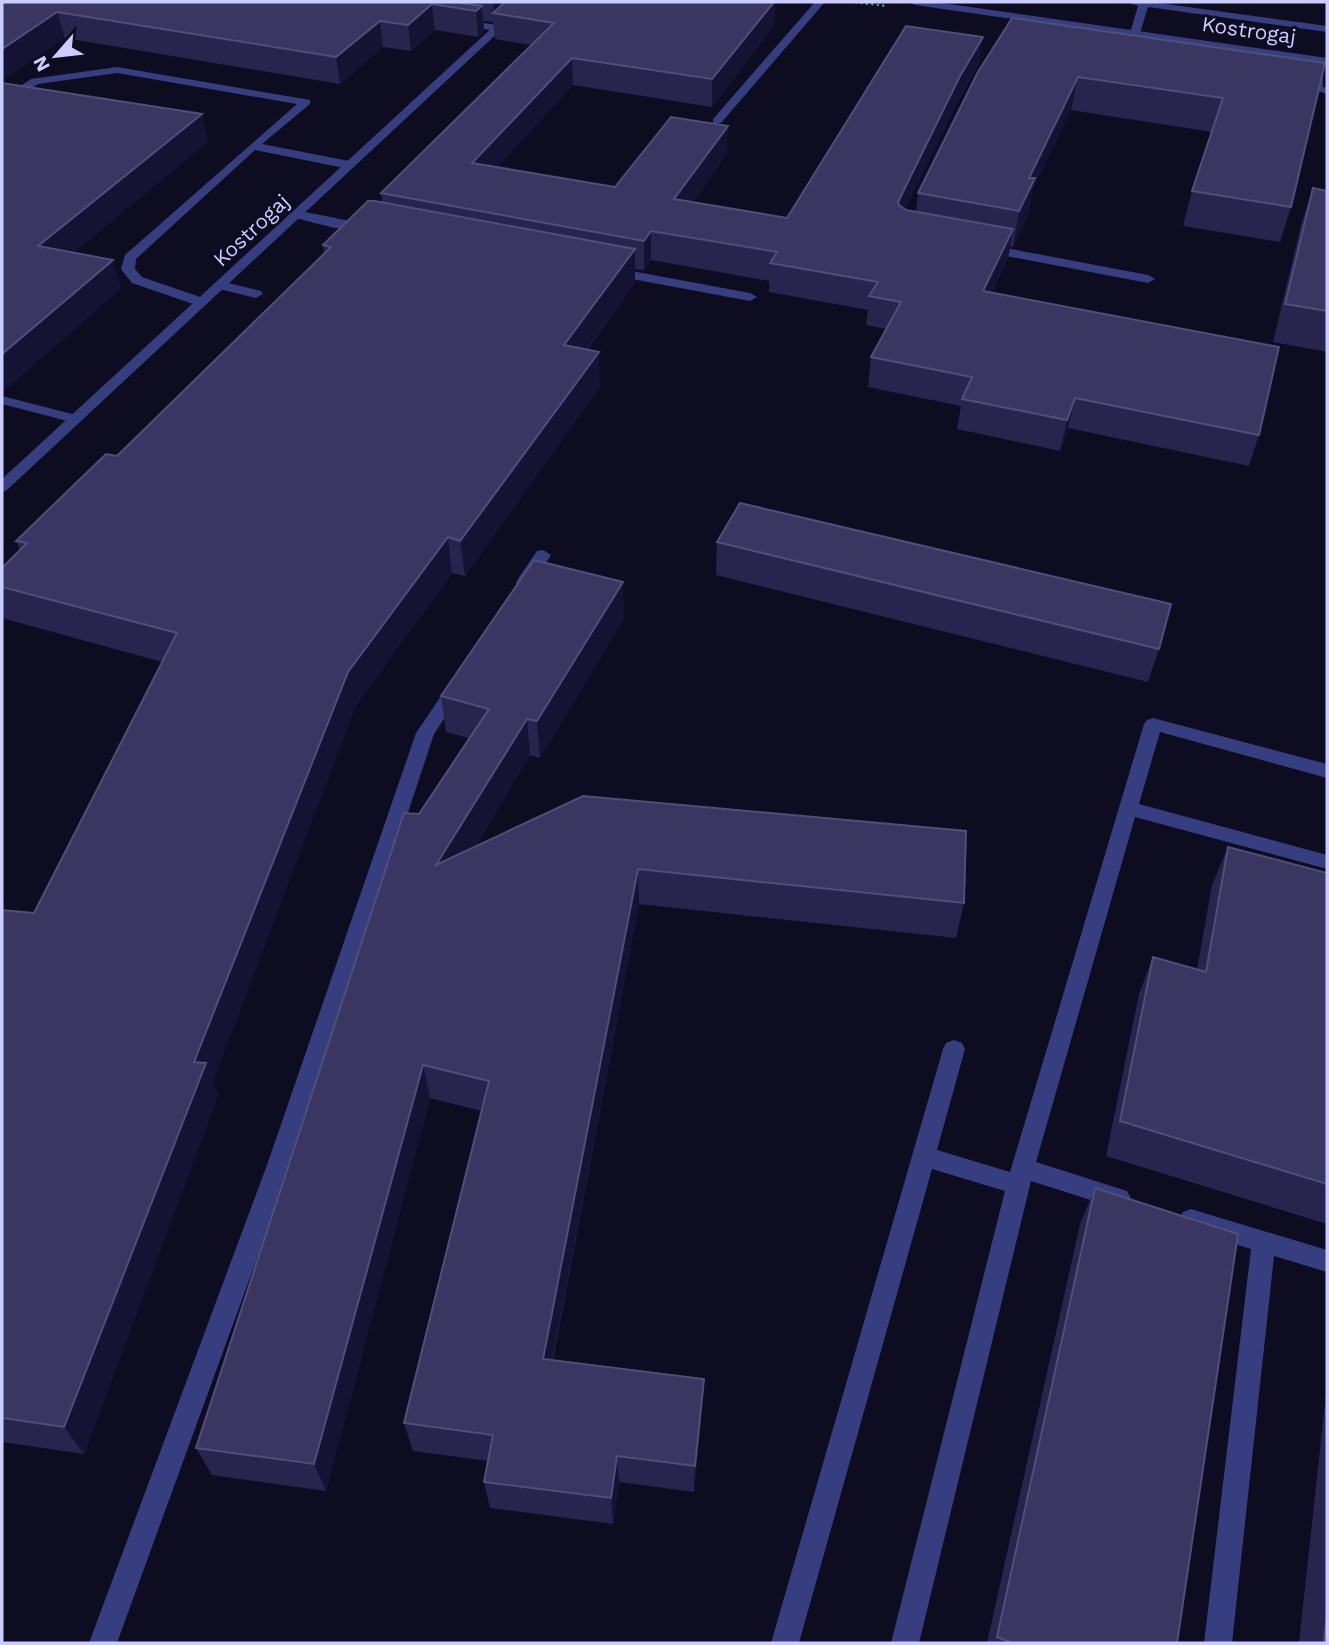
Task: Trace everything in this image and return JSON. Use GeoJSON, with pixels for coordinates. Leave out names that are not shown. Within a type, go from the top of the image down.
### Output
{"type":"FeatureCollection","features":[{"type":"Feature","properties":{"kind":"street","name":"Kostrogaj"},"geometry":{"type":"LineString","coordinates":[[2,487],[526,2]]}},
{"type":"Feature","properties":{"kind":"street"},"geometry":{"type":"LineString","coordinates":[[717,121],[820,2]]}},
{"type":"Feature","properties":{"kind":"street","name":"Kostrogaj"},"geometry":{"type":"LineString","coordinates":[[915,2],[1013,22],[1135,33],[1322,61]]}},
{"type":"Feature","properties":{"kind":"street"},"geometry":{"type":"LineString","coordinates":[[1132,2],[1327,29]]}},
{"type":"Feature","properties":{"kind":"street"},"geometry":{"type":"LineString","coordinates":[[1135,33],[1144,3]]}},
{"type":"Feature","properties":{"kind":"street"},"geometry":{"type":"LineString","coordinates":[[513,14],[533,18]]}},
{"type":"Feature","properties":{"kind":"street"},"geometry":{"type":"LineString","coordinates":[[439,19],[497,28]]}},
{"type":"Feature","properties":{"kind":"street"},"geometry":{"type":"LineString","coordinates":[[1322,61],[1318,89],[1327,91]]}},
{"type":"Feature","properties":{"kind":"street"},"geometry":{"type":"LineString","coordinates":[[2,103],[35,80],[117,70],[306,102],[253,146],[130,258],[128,269],[137,280],[201,302]]}},
{"type":"Feature","properties":{"kind":"street"},"geometry":{"type":"LineString","coordinates":[[253,146],[349,165]]}},
{"type":"Feature","properties":{"kind":"street"},"geometry":{"type":"LineString","coordinates":[[296,214],[352,227],[380,228]]}},
{"type":"Feature","properties":{"kind":"street"},"geometry":{"type":"LineString","coordinates":[[971,245],[1148,279]]}},
{"type":"Feature","properties":{"kind":"street"},"geometry":{"type":"LineString","coordinates":[[600,269],[750,297]]}},
{"type":"Feature","properties":{"kind":"street"},"geometry":{"type":"LineString","coordinates":[[220,285],[256,294]]}},
{"type":"Feature","properties":{"kind":"street"},"geometry":{"type":"LineString","coordinates":[[2,400],[75,419]]}},
{"type":"Feature","properties":{"kind":"street"},"geometry":{"type":"LineString","coordinates":[[513,600],[543,555]]}},
{"type":"Feature","properties":{"kind":"street"},"geometry":{"type":"LineString","coordinates":[[103,1643],[279,1165],[425,733],[469,666]]}},
{"type":"Feature","properties":{"kind":"street"},"geometry":{"type":"LineString","coordinates":[[905,1643],[1020,1177],[1153,724],[1327,771]]}},
{"type":"Feature","properties":{"kind":"street"},"geometry":{"type":"LineString","coordinates":[[1128,808],[1327,862]]}},
{"type":"Feature","properties":{"kind":"street"},"geometry":{"type":"LineString","coordinates":[[785,1643],[954,1049]]}},
{"type":"Feature","properties":{"kind":"street"},"geometry":{"type":"LineString","coordinates":[[924,1156],[1137,1203]]}},
{"type":"Feature","properties":{"kind":"street"},"geometry":{"type":"LineString","coordinates":[[1175,1215],[1327,1261]]}},
{"type":"Feature","properties":{"kind":"street"},"geometry":{"type":"LineString","coordinates":[[1219,1643],[1264,1242]]}},
{"type":"Feature","properties":{"kind":"building"},"geometry":{"type":"Polygon","coordinates":[[[2,2],[453,2],[482,6],[476,11],[432,4],[408,25],[380,21],[336,57],[57,12],[2,49],[2,2]]]}},
{"type":"Feature","properties":{"kind":"building"},"geometry":{"type":"Polygon","coordinates":[[[505,2],[774,2],[712,79],[572,58],[472,163],[615,187],[671,117],[728,126],[674,199],[787,218],[906,26],[983,37],[960,76],[898,202],[899,205],[906,210],[1013,229],[983,291],[1279,347],[1259,435],[1075,398],[1067,420],[962,399],[972,377],[871,357],[901,302],[869,296],[878,282],[770,263],[777,252],[651,231],[644,241],[381,193],[554,23],[493,13],[505,2]]]}},
{"type":"Feature","properties":{"kind":"building"},"geometry":{"type":"Polygon","coordinates":[[[1012,18],[1325,63],[1291,207],[1192,191],[1223,98],[1078,77],[1029,178],[1035,178],[1019,211],[918,193],[978,72],[1012,18]]]}},
{"type":"Feature","properties":{"kind":"building"},"geometry":{"type":"Polygon","coordinates":[[[2,83],[202,114],[38,246],[113,260],[2,354],[2,83]]]}},
{"type":"Feature","properties":{"kind":"building"},"geometry":{"type":"Polygon","coordinates":[[[1313,188],[1327,191],[1327,311],[1285,304],[1313,188]]]}},
{"type":"Feature","properties":{"kind":"building"},"geometry":{"type":"Polygon","coordinates":[[[368,201],[635,249],[564,345],[599,352],[460,541],[448,537],[348,672],[194,1062],[206,1063],[64,1427],[2,1418],[2,910],[34,913],[177,633],[2,587],[2,568],[27,543],[16,541],[106,454],[117,456],[331,247],[323,245],[368,201]]]}},
{"type":"Feature","properties":{"kind":"building"},"geometry":{"type":"Polygon","coordinates":[[[740,503],[1171,604],[1159,649],[717,542],[740,503]]]}},
{"type":"Feature","properties":{"kind":"building"},"geometry":{"type":"Polygon","coordinates":[[[534,560],[623,582],[537,721],[527,719],[436,865],[583,796],[966,831],[964,903],[638,869],[543,1359],[704,1379],[695,1466],[617,1456],[611,1498],[484,1482],[493,1435],[404,1423],[489,1081],[423,1065],[314,1464],[196,1448],[404,813],[419,814],[489,709],[441,696],[534,560]]]}},
{"type":"Feature","properties":{"kind":"building"},"geometry":{"type":"Polygon","coordinates":[[[1228,847],[1327,873],[1327,1184],[1120,1121],[1153,957],[1206,972],[1228,847]]]}},
{"type":"Feature","properties":{"kind":"building"},"geometry":{"type":"Polygon","coordinates":[[[1095,1188],[1238,1234],[1177,1643],[1013,1643],[997,1637],[1095,1188]]]}},
{"type":"Feature","properties":{"kind":"building"},"geometry":{"type":"Polygon","coordinates":[[[1327,1613],[1327,1643],[1324,1643],[1327,1613]]]}}]}
